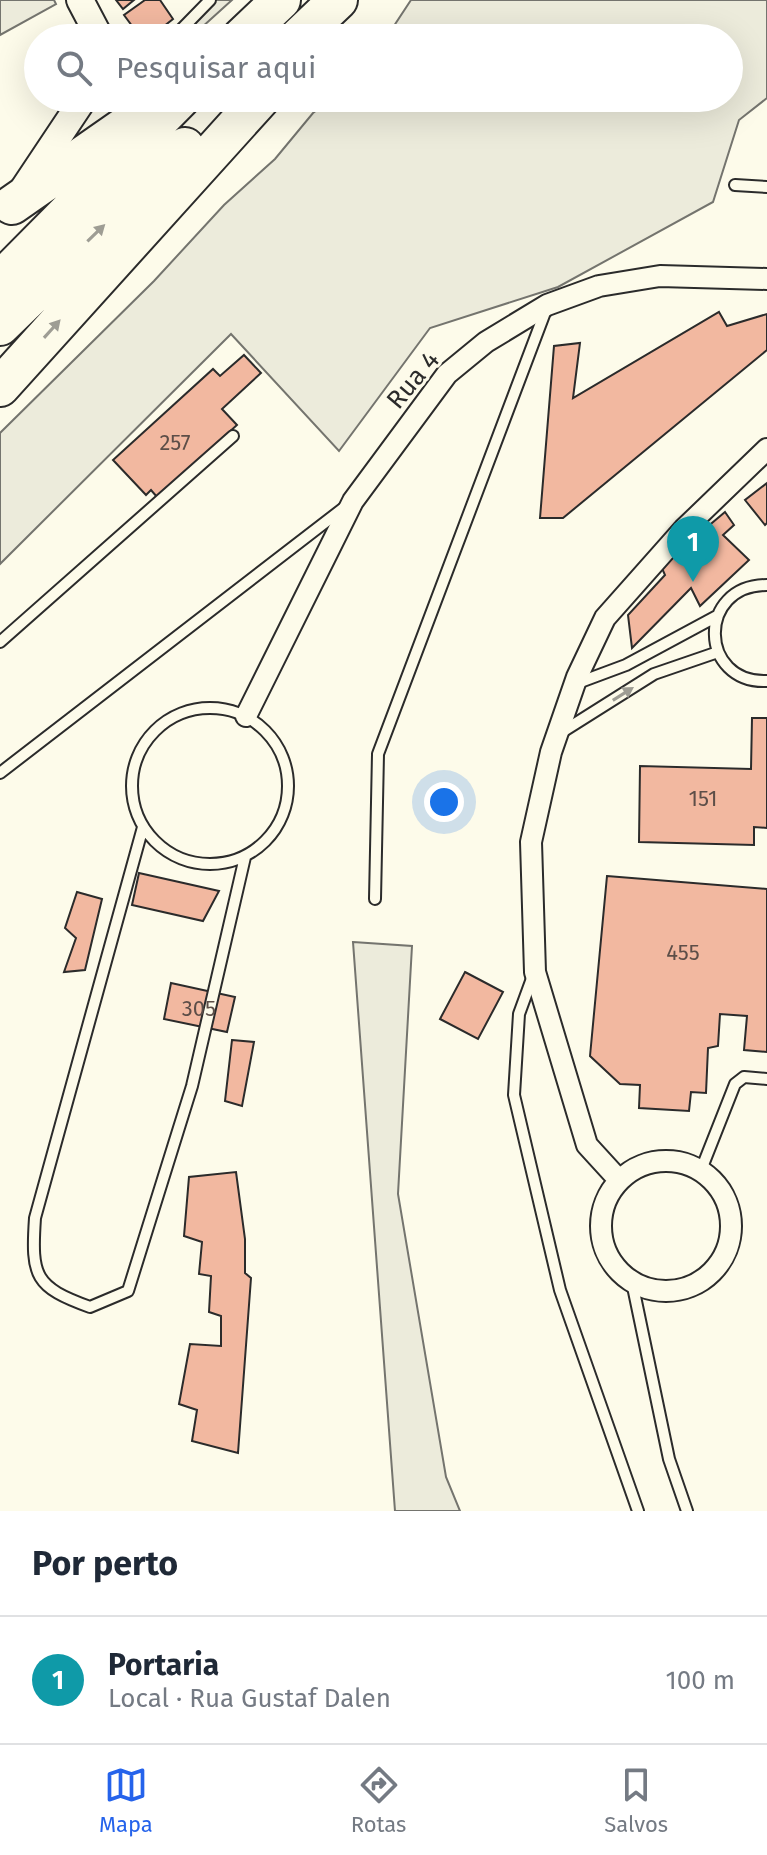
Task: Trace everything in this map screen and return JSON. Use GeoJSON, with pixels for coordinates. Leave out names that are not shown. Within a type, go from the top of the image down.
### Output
{"type":"FeatureCollection","features":[{"type":"Feature","properties":{"kind":"highway"},"geometry":{"type":"LineString","coordinates":[[256,24],[281,0]]}},
{"type":"Feature","properties":{"kind":"highway"},"geometry":{"type":"LineString","coordinates":[[12,205],[146,112]]}},
{"type":"Feature","properties":{"kind":"highway"},"geometry":{"type":"LineString","coordinates":[[0,281],[167,112]]}},
{"type":"Feature","properties":{"kind":"highway"},"geometry":{"type":"LineString","coordinates":[[0,326],[222,112]]}},
{"type":"Feature","properties":{"kind":"highway"},"geometry":{"type":"LineString","coordinates":[[0,387],[248,112]]}},
{"type":"Feature","properties":{"kind":"street"},"geometry":{"type":"LineString","coordinates":[[80,0],[93,24]]}},
{"type":"Feature","properties":{"kind":"street"},"geometry":{"type":"LineString","coordinates":[[12,205],[75,112]]}},
{"type":"Feature","properties":{"kind":"street","name":"Rua 4"},"geometry":{"type":"LineString","coordinates":[[246,716],[353,501],[447,374],[486,342],[547,305],[599,286],[660,276],[767,279]]}},
{"type":"Feature","properties":{"kind":"street"},"geometry":{"type":"LineString","coordinates":[[619,1180],[587,1145],[535,972],[531,842],[556,736],[574,684],[605,618],[684,529],[767,449]]}},
{"type":"Feature","properties":{"kind":"street"},"geometry":{"type":"LineString","coordinates":[[673,1161],[701,1170],[722,1191],[732,1218],[729,1247],[713,1272],[689,1288],[660,1291],[632,1282],[611,1261],[601,1234],[604,1205],[619,1180],[644,1164],[673,1161]]}},
{"type":"Feature","properties":{"kind":"lane"},"geometry":{"type":"LineString","coordinates":[[187,24],[210,0]]}},
{"type":"Feature","properties":{"kind":"lane"},"geometry":{"type":"LineString","coordinates":[[735,185],[767,187]]}},
{"type":"Feature","properties":{"kind":"lane"},"geometry":{"type":"LineString","coordinates":[[375,899],[378,754],[547,305]]}},
{"type":"Feature","properties":{"kind":"lane"},"geometry":{"type":"LineString","coordinates":[[0,642],[233,436]]}},
{"type":"Feature","properties":{"kind":"lane"},"geometry":{"type":"LineString","coordinates":[[0,773],[353,501]]}},
{"type":"Feature","properties":{"kind":"lane"},"geometry":{"type":"LineString","coordinates":[[767,585],[739,591],[726,601],[714,628],[718,652],[740,676],[767,681]]}},
{"type":"Feature","properties":{"kind":"lane"},"geometry":{"type":"LineString","coordinates":[[574,684],[626,665],[717,616]]}},
{"type":"Feature","properties":{"kind":"lane"},"geometry":{"type":"LineString","coordinates":[[556,736],[654,674],[718,652]]}},
{"type":"Feature","properties":{"kind":"lane"},"geometry":{"type":"LineString","coordinates":[[218,708],[246,716],[269,733],[284,758],[289,786],[284,815],[269,839],[245,857],[217,864],[188,862],[162,849],[143,827],[132,801],[132,772],[143,745],[162,723],[189,710],[218,708]]}},
{"type":"Feature","properties":{"kind":"lane"},"geometry":{"type":"LineString","coordinates":[[143,827],[35,1218],[32,1260],[51,1293],[90,1307],[128,1291],[192,1086],[245,857]]}},
{"type":"Feature","properties":{"kind":"lane"},"geometry":{"type":"LineString","coordinates":[[535,972],[519,1014],[514,1095],[560,1290],[638,1511]]}},
{"type":"Feature","properties":{"kind":"lane"},"geometry":{"type":"LineString","coordinates":[[701,1170],[735,1084],[744,1077],[767,1079]]}},
{"type":"Feature","properties":{"kind":"lane"},"geometry":{"type":"LineString","coordinates":[[632,1282],[669,1459],[687,1511]]}},
{"type":"Feature","properties":{"kind":"shaded area"},"geometry":{"type":"Polygon","coordinates":[[[0,0],[54,0],[56,4],[0,35],[0,0]]]}},
{"type":"Feature","properties":{"kind":"shaded area"},"geometry":{"type":"Polygon","coordinates":[[[210,0],[232,0],[205,24],[187,24],[210,0]]]}},
{"type":"Feature","properties":{"kind":"shaded area"},"geometry":{"type":"Polygon","coordinates":[[[411,0],[767,0],[767,98],[739,120],[713,202],[558,287],[430,328],[339,451],[231,334],[0,564],[0,433],[154,281],[224,205],[275,159],[314,112],[743,112],[743,24],[395,24],[411,0]]]}},
{"type":"Feature","properties":{"kind":"shaded area"},"geometry":{"type":"Polygon","coordinates":[[[353,942],[412,946],[398,1194],[446,1477],[460,1511],[395,1511],[353,942]]]}},
{"type":"Feature","properties":{"kind":"building"},"geometry":{"type":"Polygon","coordinates":[[[116,0],[134,0],[123,9],[116,0]]]}},
{"type":"Feature","properties":{"kind":"building"},"geometry":{"type":"Polygon","coordinates":[[[145,0],[160,0],[173,19],[167,24],[131,24],[124,15],[145,0]]]}},
{"type":"Feature","properties":{"kind":"building"},"geometry":{"type":"Polygon","coordinates":[[[719,312],[727,326],[767,314],[767,350],[563,518],[540,518],[554,346],[580,343],[573,398],[719,312]]]}},
{"type":"Feature","properties":{"kind":"building"},"geometry":{"type":"Polygon","coordinates":[[[244,355],[261,373],[222,409],[237,425],[157,497],[151,490],[146,495],[113,460],[213,369],[220,376],[244,355]]]}},
{"type":"Feature","properties":{"kind":"building"},"geometry":{"type":"Polygon","coordinates":[[[767,483],[767,523],[765,525],[745,500],[767,483]]]}},
{"type":"Feature","properties":{"kind":"building"},"geometry":{"type":"Polygon","coordinates":[[[725,512],[734,525],[723,535],[749,560],[700,606],[691,588],[632,648],[628,615],[665,575],[661,566],[725,512]]]}},
{"type":"Feature","properties":{"kind":"building"},"geometry":{"type":"Polygon","coordinates":[[[752,718],[767,718],[767,828],[754,827],[754,845],[639,842],[640,766],[751,769],[752,718]]]}},
{"type":"Feature","properties":{"kind":"building"},"geometry":{"type":"Polygon","coordinates":[[[139,873],[219,891],[203,921],[132,905],[139,873]]]}},
{"type":"Feature","properties":{"kind":"building"},"geometry":{"type":"Polygon","coordinates":[[[607,876],[767,889],[767,1052],[744,1050],[747,1016],[720,1014],[718,1046],[708,1048],[706,1093],[691,1092],[689,1111],[639,1108],[640,1085],[620,1084],[590,1056],[607,876]]]}},
{"type":"Feature","properties":{"kind":"building"},"geometry":{"type":"Polygon","coordinates":[[[77,892],[102,899],[85,970],[64,972],[76,938],[65,928],[77,892]]]}},
{"type":"Feature","properties":{"kind":"building"},"geometry":{"type":"Polygon","coordinates":[[[465,972],[503,992],[478,1039],[440,1019],[465,972]]]}},
{"type":"Feature","properties":{"kind":"building"},"geometry":{"type":"Polygon","coordinates":[[[171,983],[235,997],[227,1032],[164,1019],[171,983]]]}},
{"type":"Feature","properties":{"kind":"building"},"geometry":{"type":"Polygon","coordinates":[[[232,1040],[254,1042],[242,1106],[225,1101],[232,1040]]]}},
{"type":"Feature","properties":{"kind":"building"},"geometry":{"type":"Polygon","coordinates":[[[236,1172],[245,1239],[245,1273],[251,1278],[238,1453],[192,1441],[197,1410],[179,1404],[190,1344],[221,1346],[221,1316],[209,1312],[211,1276],[199,1274],[202,1242],[184,1236],[189,1177],[236,1172]]]}},
{"type":"Feature","properties":{"kind":"place","name":"Portaria"},"geometry":{"type":"Point","coordinates":[693,582]}}]}
